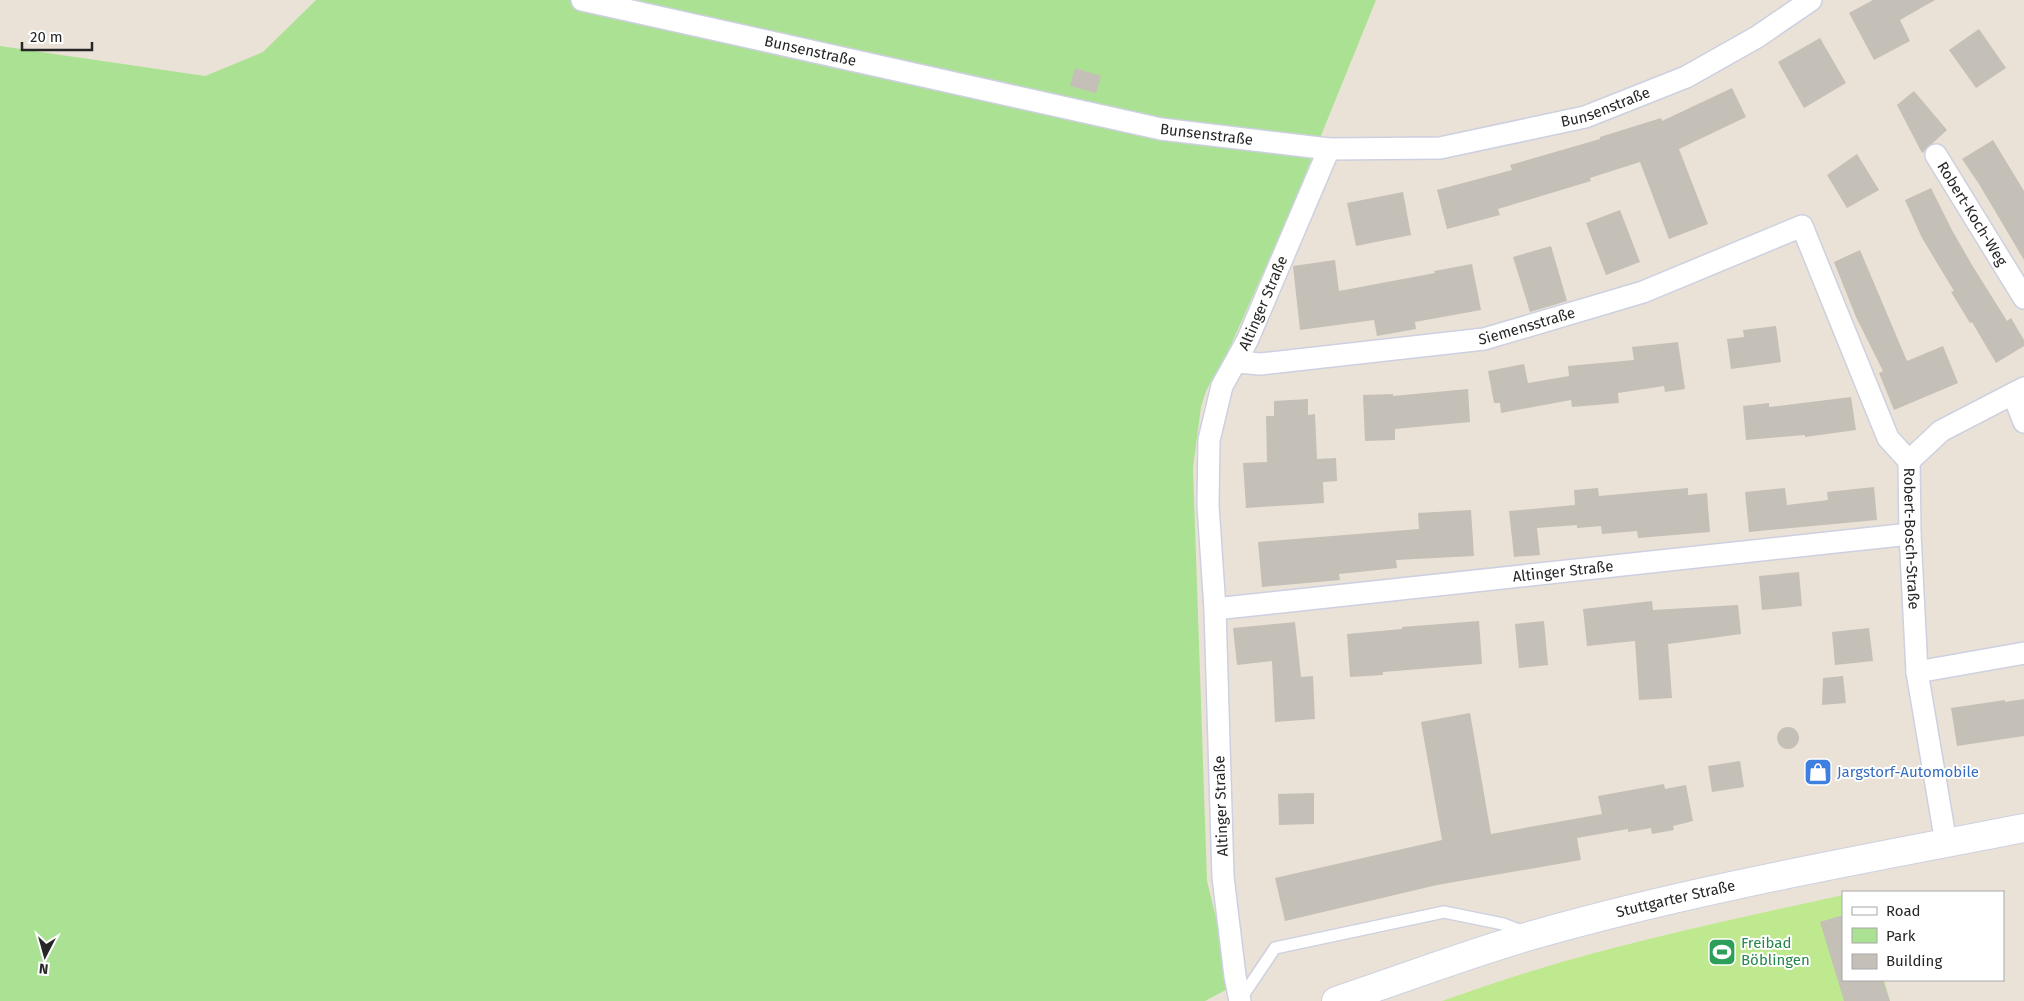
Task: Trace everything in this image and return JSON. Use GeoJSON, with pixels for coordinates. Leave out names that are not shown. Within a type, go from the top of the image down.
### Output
{"type":"FeatureCollection","features":[{"type":"Feature","properties":{"kind":"main road","name":"Stuttgarter Straße"},"geometry":{"type":"LineString","coordinates":[[1336,1001],[1532,935],[1692,894],[2024,828]]}},
{"type":"Feature","properties":{"kind":"street","name":"Bunsenstraße"},"geometry":{"type":"LineString","coordinates":[[582,0],[1161,129],[1329,149],[1440,148],[1585,117],[1686,77],[1757,37],[1811,0]]}},
{"type":"Feature","properties":{"kind":"street","name":"Altinger Straße"},"geometry":{"type":"LineString","coordinates":[[1240,1001],[1235,976],[1223,877],[1215,609],[1208,505],[1210,440],[1222,386],[1236,362],[1329,149]]}},
{"type":"Feature","properties":{"kind":"street","name":"Robert-Koch-Weg"},"geometry":{"type":"LineString","coordinates":[[1936,155],[2024,298]]}},
{"type":"Feature","properties":{"kind":"street","name":"Siemensstraße"},"geometry":{"type":"LineString","coordinates":[[1236,362],[1261,364],[1484,339],[1643,292],[1802,226]]}},
{"type":"Feature","properties":{"kind":"street","name":"Robert-Bosch-Straße"},"geometry":{"type":"LineString","coordinates":[[1802,226],[1888,438],[1909,461],[1910,534],[1917,672],[1946,843]]}},
{"type":"Feature","properties":{"kind":"street"},"geometry":{"type":"LineString","coordinates":[[1909,461],[1942,431],[2019,391],[2024,422]]}},
{"type":"Feature","properties":{"kind":"street","name":"Altinger Straße"},"geometry":{"type":"LineString","coordinates":[[1215,609],[1910,534]]}},
{"type":"Feature","properties":{"kind":"street"},"geometry":{"type":"LineString","coordinates":[[1917,672],[2024,653]]}},
{"type":"Feature","properties":{"kind":"lane"},"geometry":{"type":"LineString","coordinates":[[1240,1001],[1275,948],[1444,912],[1503,924],[1532,935]]}},
{"type":"Feature","properties":{"kind":"green space"},"geometry":{"type":"Polygon","coordinates":[[[316,0],[1376,0],[1290,212],[1231,345],[1206,391],[1201,407],[1193,468],[1207,881],[1233,986],[1205,1001],[0,1001],[0,46],[205,76],[263,52],[316,0]]]}},
{"type":"Feature","properties":{"kind":"green space","name":"Freibad Böblingen"},"geometry":{"type":"Polygon","coordinates":[[[1842,895],[1842,981],[1884,981],[1890,1001],[1442,1001],[1521,974],[1609,949],[1842,895]]]}},
{"type":"Feature","properties":{"kind":"building"},"geometry":{"type":"Polygon","coordinates":[[[1873,0],[1935,0],[1900,20],[1910,41],[1874,60],[1849,13],[1873,0]]]}},
{"type":"Feature","properties":{"kind":"building"},"geometry":{"type":"Polygon","coordinates":[[[1979,29],[2006,68],[1976,88],[1949,50],[1979,29]]]}},
{"type":"Feature","properties":{"kind":"building"},"geometry":{"type":"Polygon","coordinates":[[[1820,38],[1846,83],[1804,108],[1778,62],[1820,38]]]}},
{"type":"Feature","properties":{"kind":"building"},"geometry":{"type":"Polygon","coordinates":[[[1075,68],[1101,76],[1096,93],[1070,86],[1075,68]]]}},
{"type":"Feature","properties":{"kind":"building"},"geometry":{"type":"Polygon","coordinates":[[[1732,88],[1746,117],[1679,149],[1708,224],[1669,239],[1640,162],[1590,178],[1591,181],[1498,209],[1500,215],[1447,229],[1437,190],[1512,170],[1510,165],[1600,139],[1600,137],[1661,118],[1662,121],[1732,88]]]}},
{"type":"Feature","properties":{"kind":"building"},"geometry":{"type":"Polygon","coordinates":[[[1914,91],[1947,130],[1922,153],[1897,105],[1914,91]]]}},
{"type":"Feature","properties":{"kind":"building"},"geometry":{"type":"Polygon","coordinates":[[[1993,140],[2024,191],[2024,260],[1962,159],[1993,140]]]}},
{"type":"Feature","properties":{"kind":"building"},"geometry":{"type":"Polygon","coordinates":[[[1857,154],[1879,190],[1847,208],[1827,175],[1857,154]]]}},
{"type":"Feature","properties":{"kind":"building"},"geometry":{"type":"Polygon","coordinates":[[[1931,188],[1972,265],[2007,321],[2011,318],[2024,340],[2024,346],[1996,363],[1972,322],[1970,323],[1951,292],[1954,291],[1922,238],[1905,200],[1931,188]]]}},
{"type":"Feature","properties":{"kind":"building"},"geometry":{"type":"Polygon","coordinates":[[[1403,192],[1411,235],[1356,246],[1347,203],[1403,192]]]}},
{"type":"Feature","properties":{"kind":"building"},"geometry":{"type":"Polygon","coordinates":[[[1620,210],[1640,262],[1606,275],[1586,223],[1620,210]]]}},
{"type":"Feature","properties":{"kind":"building"},"geometry":{"type":"Polygon","coordinates":[[[1551,246],[1567,301],[1530,312],[1513,257],[1551,246]]]}},
{"type":"Feature","properties":{"kind":"building"},"geometry":{"type":"Polygon","coordinates":[[[1860,250],[1907,361],[1943,346],[1958,383],[1894,410],[1879,373],[1883,371],[1856,317],[1834,262],[1860,250]]]}},
{"type":"Feature","properties":{"kind":"building"},"geometry":{"type":"Polygon","coordinates":[[[1335,260],[1339,291],[1472,264],[1481,310],[1415,322],[1416,329],[1377,336],[1374,320],[1300,330],[1293,266],[1335,260]]]}},
{"type":"Feature","properties":{"kind":"building"},"geometry":{"type":"Polygon","coordinates":[[[1776,326],[1781,362],[1731,369],[1727,339],[1744,337],[1743,330],[1776,326]]]}},
{"type":"Feature","properties":{"kind":"building"},"geometry":{"type":"Polygon","coordinates":[[[1678,342],[1685,389],[1665,392],[1664,386],[1618,393],[1619,403],[1572,407],[1571,400],[1501,413],[1500,403],[1494,403],[1488,371],[1524,364],[1528,383],[1569,376],[1568,366],[1634,360],[1632,347],[1678,342]]]}},
{"type":"Feature","properties":{"kind":"building"},"geometry":{"type":"Polygon","coordinates":[[[1468,389],[1470,422],[1395,429],[1395,440],[1365,441],[1363,395],[1393,394],[1393,396],[1468,389]]]}},
{"type":"Feature","properties":{"kind":"building"},"geometry":{"type":"Polygon","coordinates":[[[1851,397],[1856,430],[1805,437],[1805,435],[1746,440],[1743,406],[1769,403],[1769,407],[1851,397]]]}},
{"type":"Feature","properties":{"kind":"building"},"geometry":{"type":"Polygon","coordinates":[[[1308,399],[1308,415],[1315,414],[1317,459],[1336,458],[1337,481],[1323,482],[1324,503],[1246,508],[1243,463],[1267,462],[1266,416],[1274,416],[1274,401],[1308,399]]]}},
{"type":"Feature","properties":{"kind":"building"},"geometry":{"type":"Polygon","coordinates":[[[1874,487],[1877,520],[1749,532],[1745,492],[1785,488],[1787,505],[1828,500],[1827,492],[1874,487]]]}},
{"type":"Feature","properties":{"kind":"building"},"geometry":{"type":"Polygon","coordinates":[[[1598,488],[1599,496],[1688,488],[1688,495],[1707,493],[1710,532],[1638,538],[1637,531],[1602,534],[1601,526],[1577,528],[1577,525],[1537,528],[1540,555],[1514,557],[1509,511],[1575,505],[1574,490],[1598,488]]]}},
{"type":"Feature","properties":{"kind":"building"},"geometry":{"type":"Polygon","coordinates":[[[1471,510],[1474,556],[1396,560],[1397,568],[1339,574],[1340,580],[1262,587],[1258,542],[1419,529],[1418,513],[1471,510]]]}},
{"type":"Feature","properties":{"kind":"building"},"geometry":{"type":"Polygon","coordinates":[[[1799,572],[1802,606],[1762,610],[1759,576],[1799,572]]]}},
{"type":"Feature","properties":{"kind":"building"},"geometry":{"type":"Polygon","coordinates":[[[1652,601],[1653,610],[1738,605],[1741,634],[1668,644],[1672,698],[1639,700],[1635,641],[1587,646],[1583,609],[1652,601]]]}},
{"type":"Feature","properties":{"kind":"building"},"geometry":{"type":"Polygon","coordinates":[[[1479,621],[1482,664],[1383,672],[1383,675],[1350,677],[1347,634],[1402,629],[1402,627],[1479,621]]]}},
{"type":"Feature","properties":{"kind":"building"},"geometry":{"type":"Polygon","coordinates":[[[1544,621],[1548,665],[1519,668],[1515,624],[1544,621]]]}},
{"type":"Feature","properties":{"kind":"building"},"geometry":{"type":"Polygon","coordinates":[[[1295,622],[1301,677],[1313,676],[1315,719],[1275,722],[1272,661],[1237,665],[1233,628],[1295,622]]]}},
{"type":"Feature","properties":{"kind":"building"},"geometry":{"type":"Polygon","coordinates":[[[1869,628],[1873,661],[1835,665],[1832,632],[1869,628]]]}},
{"type":"Feature","properties":{"kind":"building"},"geometry":{"type":"Polygon","coordinates":[[[1843,676],[1846,703],[1822,705],[1823,678],[1843,676]]]}},
{"type":"Feature","properties":{"kind":"building"},"geometry":{"type":"Polygon","coordinates":[[[2024,699],[2024,736],[1957,746],[1951,708],[2024,699]]]}},
{"type":"Feature","properties":{"kind":"building"},"geometry":{"type":"Polygon","coordinates":[[[1470,713],[1491,834],[1602,814],[1598,796],[1664,784],[1665,789],[1686,785],[1693,821],[1673,826],[1674,830],[1652,834],[1651,828],[1628,832],[1628,829],[1577,838],[1581,860],[1437,885],[1285,921],[1275,878],[1442,840],[1421,722],[1470,713]]]}},
{"type":"Feature","properties":{"kind":"building"},"geometry":{"type":"Polygon","coordinates":[[[1788,727],[1796,730],[1799,738],[1796,746],[1788,749],[1780,746],[1777,738],[1780,730],[1788,727]]]}},
{"type":"Feature","properties":{"kind":"building"},"geometry":{"type":"Polygon","coordinates":[[[1740,761],[1744,787],[1712,792],[1708,766],[1740,761]]]}},
{"type":"Feature","properties":{"kind":"building"},"geometry":{"type":"Polygon","coordinates":[[[1314,793],[1314,824],[1279,825],[1278,794],[1314,793]]]}},
{"type":"Feature","properties":{"kind":"building"},"geometry":{"type":"Polygon","coordinates":[[[1842,915],[1842,981],[1883,981],[1890,1001],[1844,1001],[1820,922],[1842,915]]]}},
{"type":"Feature","properties":{"kind":"place","name":"Jargstorf-Automobile"},"geometry":{"type":"Point","coordinates":[1818,772]}},
{"type":"Feature","properties":{"kind":"place","name":"Freibad Böblingen"},"geometry":{"type":"Point","coordinates":[1722,952]}}]}
